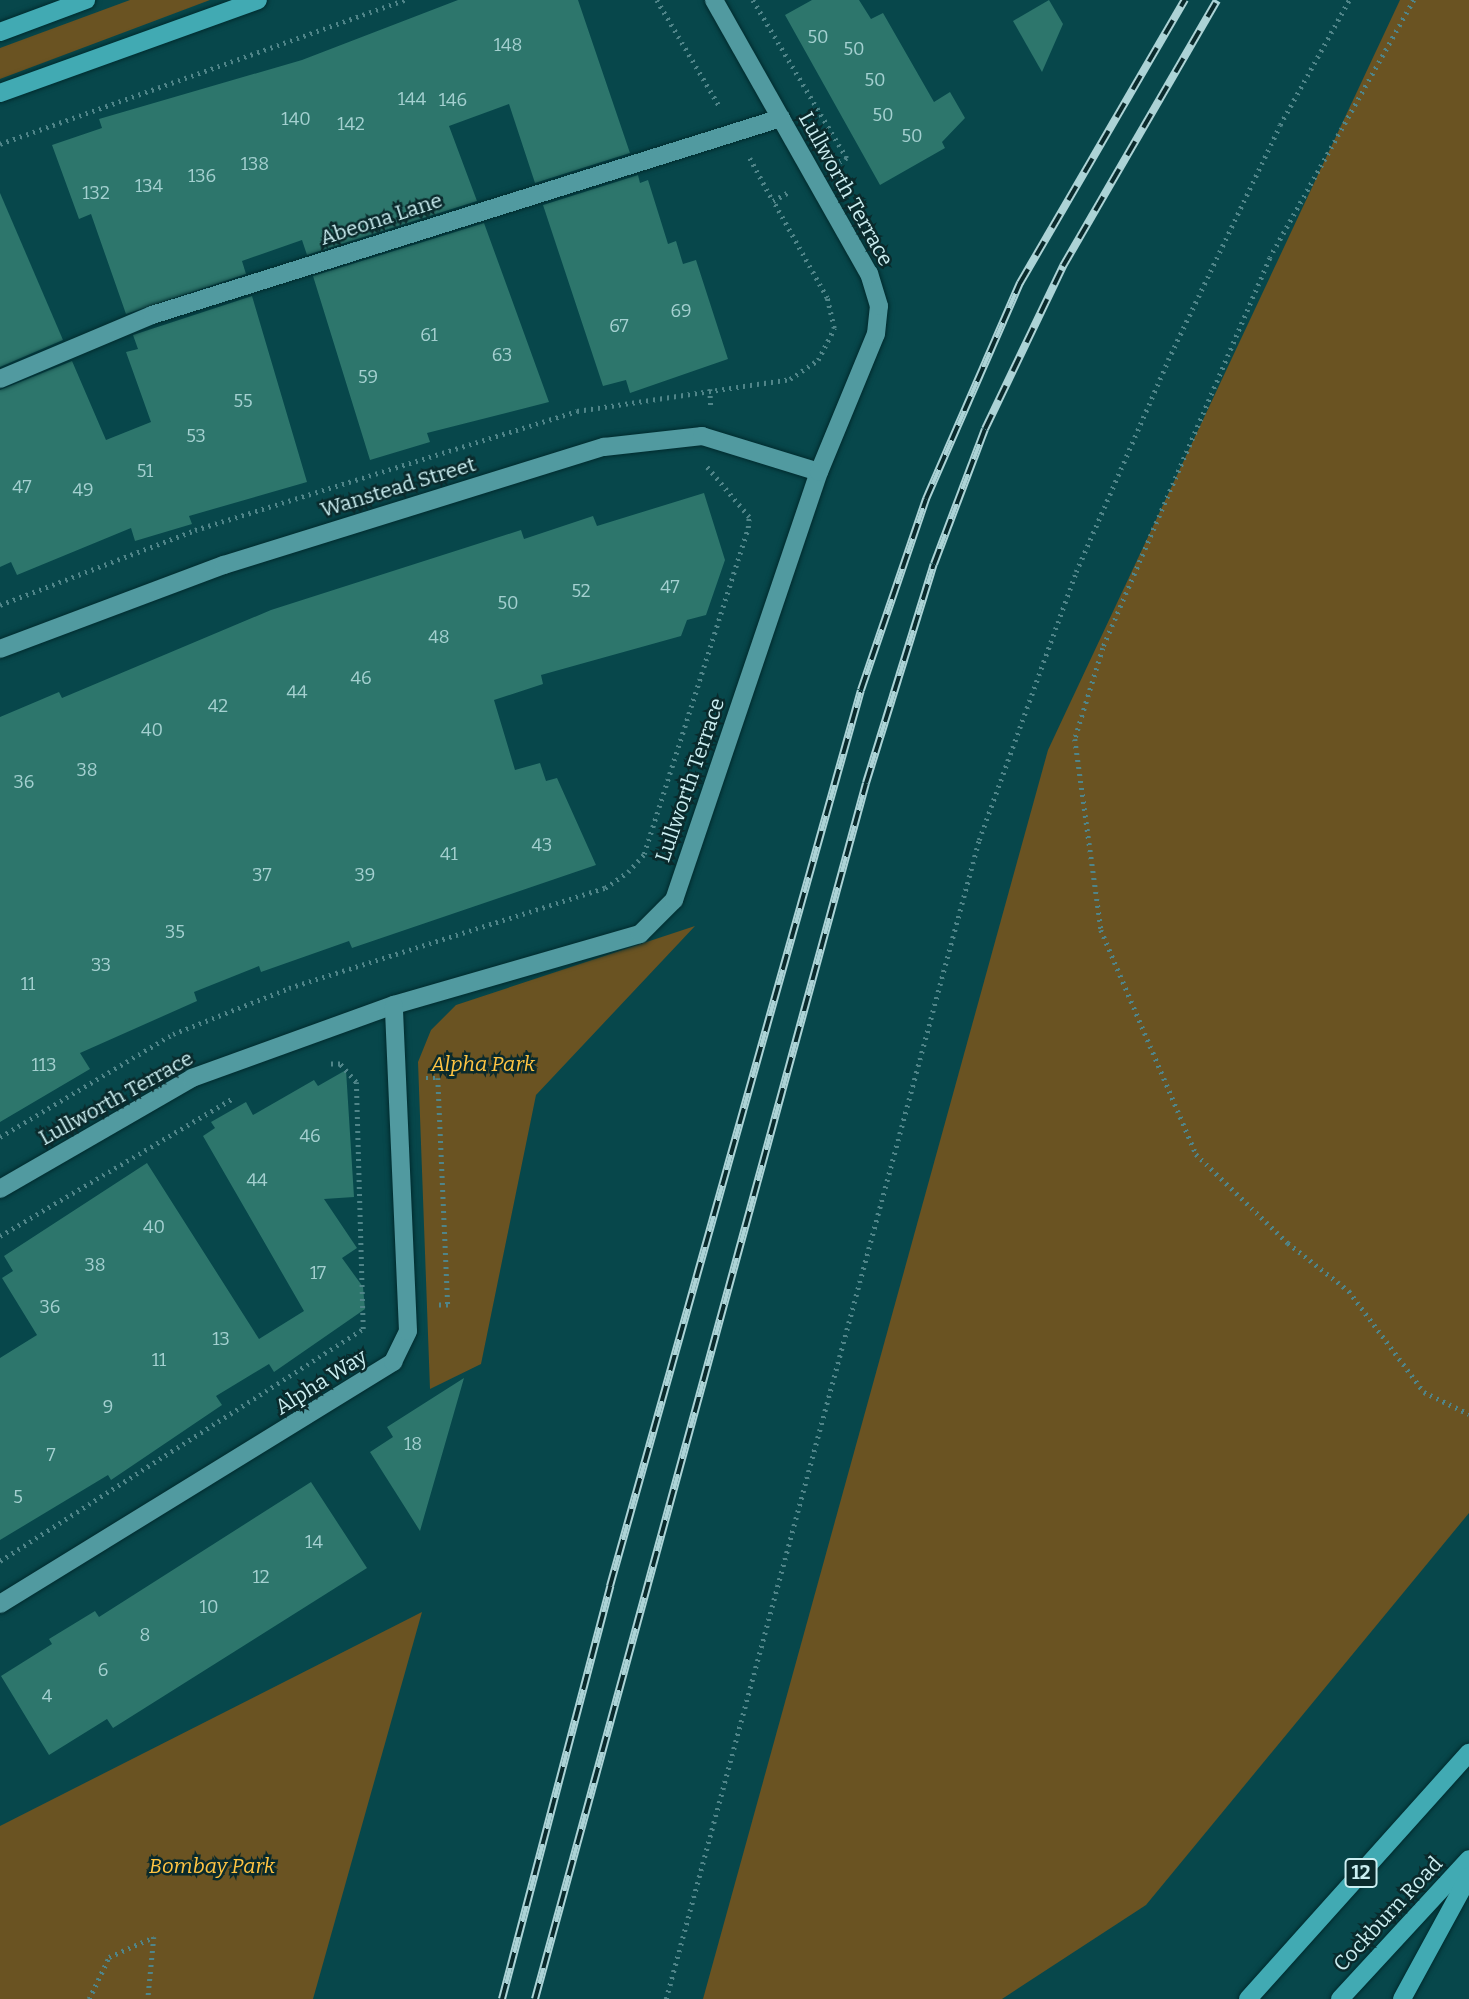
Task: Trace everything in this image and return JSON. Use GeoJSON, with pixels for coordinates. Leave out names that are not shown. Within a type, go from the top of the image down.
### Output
{"type":"FeatureCollection","features":[{"type":"Feature","properties":{"kind":"main road"},"geometry":{"type":"LineString","coordinates":[[0,32],[86,0]]}},
{"type":"Feature","properties":{"kind":"main road"},"geometry":{"type":"LineString","coordinates":[[0,93],[258,0]]}},
{"type":"Feature","properties":{"kind":"main road","name":"12"},"geometry":{"type":"LineString","coordinates":[[1254,1997],[1469,1753]]}},
{"type":"Feature","properties":{"kind":"main road","name":"Cockburn Road"},"geometry":{"type":"LineString","coordinates":[[1340,1999],[1469,1858]]}},
{"type":"Feature","properties":{"kind":"main road"},"geometry":{"type":"LineString","coordinates":[[1402,1999],[1469,1876]]}},
{"type":"Feature","properties":{"kind":"street","name":"Lullworth Terrace"},"geometry":{"type":"LineString","coordinates":[[0,1189],[192,1078],[394,1006],[640,934],[662,915],[674,900],[819,472],[876,334],[879,306],[869,274],[714,0]]}},
{"type":"Feature","properties":{"kind":"street","name":"Abeona Lane"},"geometry":{"type":"LineString","coordinates":[[0,379],[152,316],[782,118]]}},
{"type":"Feature","properties":{"kind":"street","name":"Wanstead Street"},"geometry":{"type":"LineString","coordinates":[[0,649],[224,565],[604,447],[702,436],[819,472]]}},
{"type":"Feature","properties":{"kind":"street","name":"Alpha Way"},"geometry":{"type":"LineString","coordinates":[[0,1604],[393,1362],[408,1331],[394,1006]]}},
{"type":"Feature","properties":{"kind":"path"},"geometry":{"type":"LineString","coordinates":[[0,144],[405,0]]}},
{"type":"Feature","properties":{"kind":"path"},"geometry":{"type":"LineString","coordinates":[[657,0],[722,111]]}},
{"type":"Feature","properties":{"kind":"path"},"geometry":{"type":"LineString","coordinates":[[753,0],[847,158],[835,164]]}},
{"type":"Feature","properties":{"kind":"path"},"geometry":{"type":"LineString","coordinates":[[666,1999],[979,840],[1076,572],[1168,360],[1280,125],[1349,0]]}},
{"type":"Feature","properties":{"kind":"path"},"geometry":{"type":"LineString","coordinates":[[1414,0],[1270,258],[1103,648],[1075,739],[1101,930],[1196,1154],[1288,1243],[1349,1291],[1424,1392],[1469,1414]]}},
{"type":"Feature","properties":{"kind":"path"},"geometry":{"type":"LineString","coordinates":[[0,605],[184,534],[577,411],[790,379],[818,360],[834,328],[827,298],[747,154]]}},
{"type":"Feature","properties":{"kind":"path"},"geometry":{"type":"LineString","coordinates":[[773,201],[794,189]]}},
{"type":"Feature","properties":{"kind":"path"},"geometry":{"type":"LineString","coordinates":[[710,389],[711,410]]}},
{"type":"Feature","properties":{"kind":"path"},"geometry":{"type":"LineString","coordinates":[[0,1137],[173,1034],[289,988],[605,888],[628,872],[644,854],[748,528],[749,517],[734,498],[706,474],[706,458]]}},
{"type":"Feature","properties":{"kind":"path"},"geometry":{"type":"LineString","coordinates":[[0,1561],[348,1345],[363,1329],[356,1082],[340,1064],[321,1066]]}},
{"type":"Feature","properties":{"kind":"path"},"geometry":{"type":"LineString","coordinates":[[422,1078],[438,1078],[449,1305],[432,1306]]}},
{"type":"Feature","properties":{"kind":"path"},"geometry":{"type":"LineString","coordinates":[[356,1082],[365,1081]]}},
{"type":"Feature","properties":{"kind":"path"},"geometry":{"type":"LineString","coordinates":[[0,1236],[203,1112],[246,1093]]}},
{"type":"Feature","properties":{"kind":"path"},"geometry":{"type":"LineString","coordinates":[[89,1999],[109,1957],[154,1937],[148,1999]]}},
{"type":"Feature","properties":{"kind":"green space"},"geometry":{"type":"Polygon","coordinates":[[[130,0],[210,0],[0,79],[0,48],[130,0]]]}},
{"type":"Feature","properties":{"kind":"green space"},"geometry":{"type":"Polygon","coordinates":[[[1400,0],[1469,0],[1469,1513],[1146,1905],[1002,1999],[703,1999],[1048,750],[1400,0]]]}},
{"type":"Feature","properties":{"kind":"green space","name":"Alpha Park"},"geometry":{"type":"Polygon","coordinates":[[[695,926],[536,1095],[481,1364],[430,1389],[418,1062],[431,1030],[456,1005],[695,926]]]}},
{"type":"Feature","properties":{"kind":"green space","name":"Bombay Park"},"geometry":{"type":"Polygon","coordinates":[[[422,1612],[313,1999],[0,1999],[0,1826],[422,1612]]]}},
{"type":"Feature","properties":{"kind":"building"},"geometry":{"type":"Polygon","coordinates":[[[458,0],[578,0],[630,153],[535,183],[509,104],[449,126],[477,201],[307,255],[302,240],[242,261],[246,274],[126,314],[91,214],[79,219],[52,145],[102,128],[99,119],[302,60],[458,0]]]}},
{"type":"Feature","properties":{"kind":"building"},"geometry":{"type":"Polygon","coordinates":[[[812,0],[859,0],[871,19],[883,13],[934,102],[950,92],[965,118],[942,142],[945,148],[880,185],[785,15],[812,0]]]}},
{"type":"Feature","properties":{"kind":"building"},"geometry":{"type":"Polygon","coordinates":[[[1049,0],[1063,24],[1042,72],[1013,21],[1049,0]]]}},
{"type":"Feature","properties":{"kind":"building"},"geometry":{"type":"Polygon","coordinates":[[[638,175],[640,183],[648,180],[668,244],[676,241],[683,264],[696,260],[728,359],[630,393],[626,380],[603,386],[543,205],[638,175]]]}},
{"type":"Feature","properties":{"kind":"building"},"geometry":{"type":"Polygon","coordinates":[[[0,193],[63,340],[0,367],[0,193]]]}},
{"type":"Feature","properties":{"kind":"building"},"geometry":{"type":"Polygon","coordinates":[[[484,223],[549,402],[427,433],[430,442],[370,460],[313,276],[484,223]]]}},
{"type":"Feature","properties":{"kind":"building"},"geometry":{"type":"Polygon","coordinates":[[[252,296],[307,482],[189,516],[192,524],[135,541],[131,528],[17,575],[11,562],[0,567],[0,390],[72,361],[106,440],[151,422],[126,352],[138,349],[133,335],[252,296]]]}},
{"type":"Feature","properties":{"kind":"building"},"geometry":{"type":"Polygon","coordinates":[[[704,493],[725,560],[706,615],[687,620],[681,636],[541,675],[543,684],[494,700],[515,770],[540,763],[546,781],[557,778],[596,865],[352,948],[349,941],[261,972],[259,966],[194,992],[197,1001],[80,1053],[90,1069],[0,1122],[0,717],[59,692],[62,698],[271,610],[521,530],[524,539],[593,516],[597,526],[704,493]]]}},
{"type":"Feature","properties":{"kind":"building"},"geometry":{"type":"Polygon","coordinates":[[[346,1070],[354,1197],[324,1199],[357,1248],[342,1258],[363,1287],[365,1309],[274,1372],[269,1364],[216,1396],[222,1405],[111,1480],[108,1475],[0,1540],[0,1358],[37,1335],[2,1278],[13,1271],[4,1256],[147,1163],[259,1339],[304,1311],[203,1136],[215,1128],[211,1122],[246,1102],[253,1115],[314,1080],[318,1086],[346,1070]]]}},
{"type":"Feature","properties":{"kind":"building"},"geometry":{"type":"Polygon","coordinates":[[[464,1378],[420,1531],[370,1452],[393,1437],[387,1427],[464,1378]]]}},
{"type":"Feature","properties":{"kind":"building"},"geometry":{"type":"Polygon","coordinates":[[[311,1482],[367,1568],[113,1728],[107,1719],[49,1755],[1,1676],[52,1644],[49,1639],[95,1611],[99,1617],[311,1482]]]}},
{"type":"Feature","properties":{"kind":"railway"},"geometry":{"type":"LineString","coordinates":[[502,1999],[610,1586],[861,690],[926,499],[1020,283],[1185,0]]}},
{"type":"Feature","properties":{"kind":"railway"},"geometry":{"type":"LineString","coordinates":[[535,1999],[866,783],[934,564],[985,429],[1063,266],[1217,0]]}}]}
